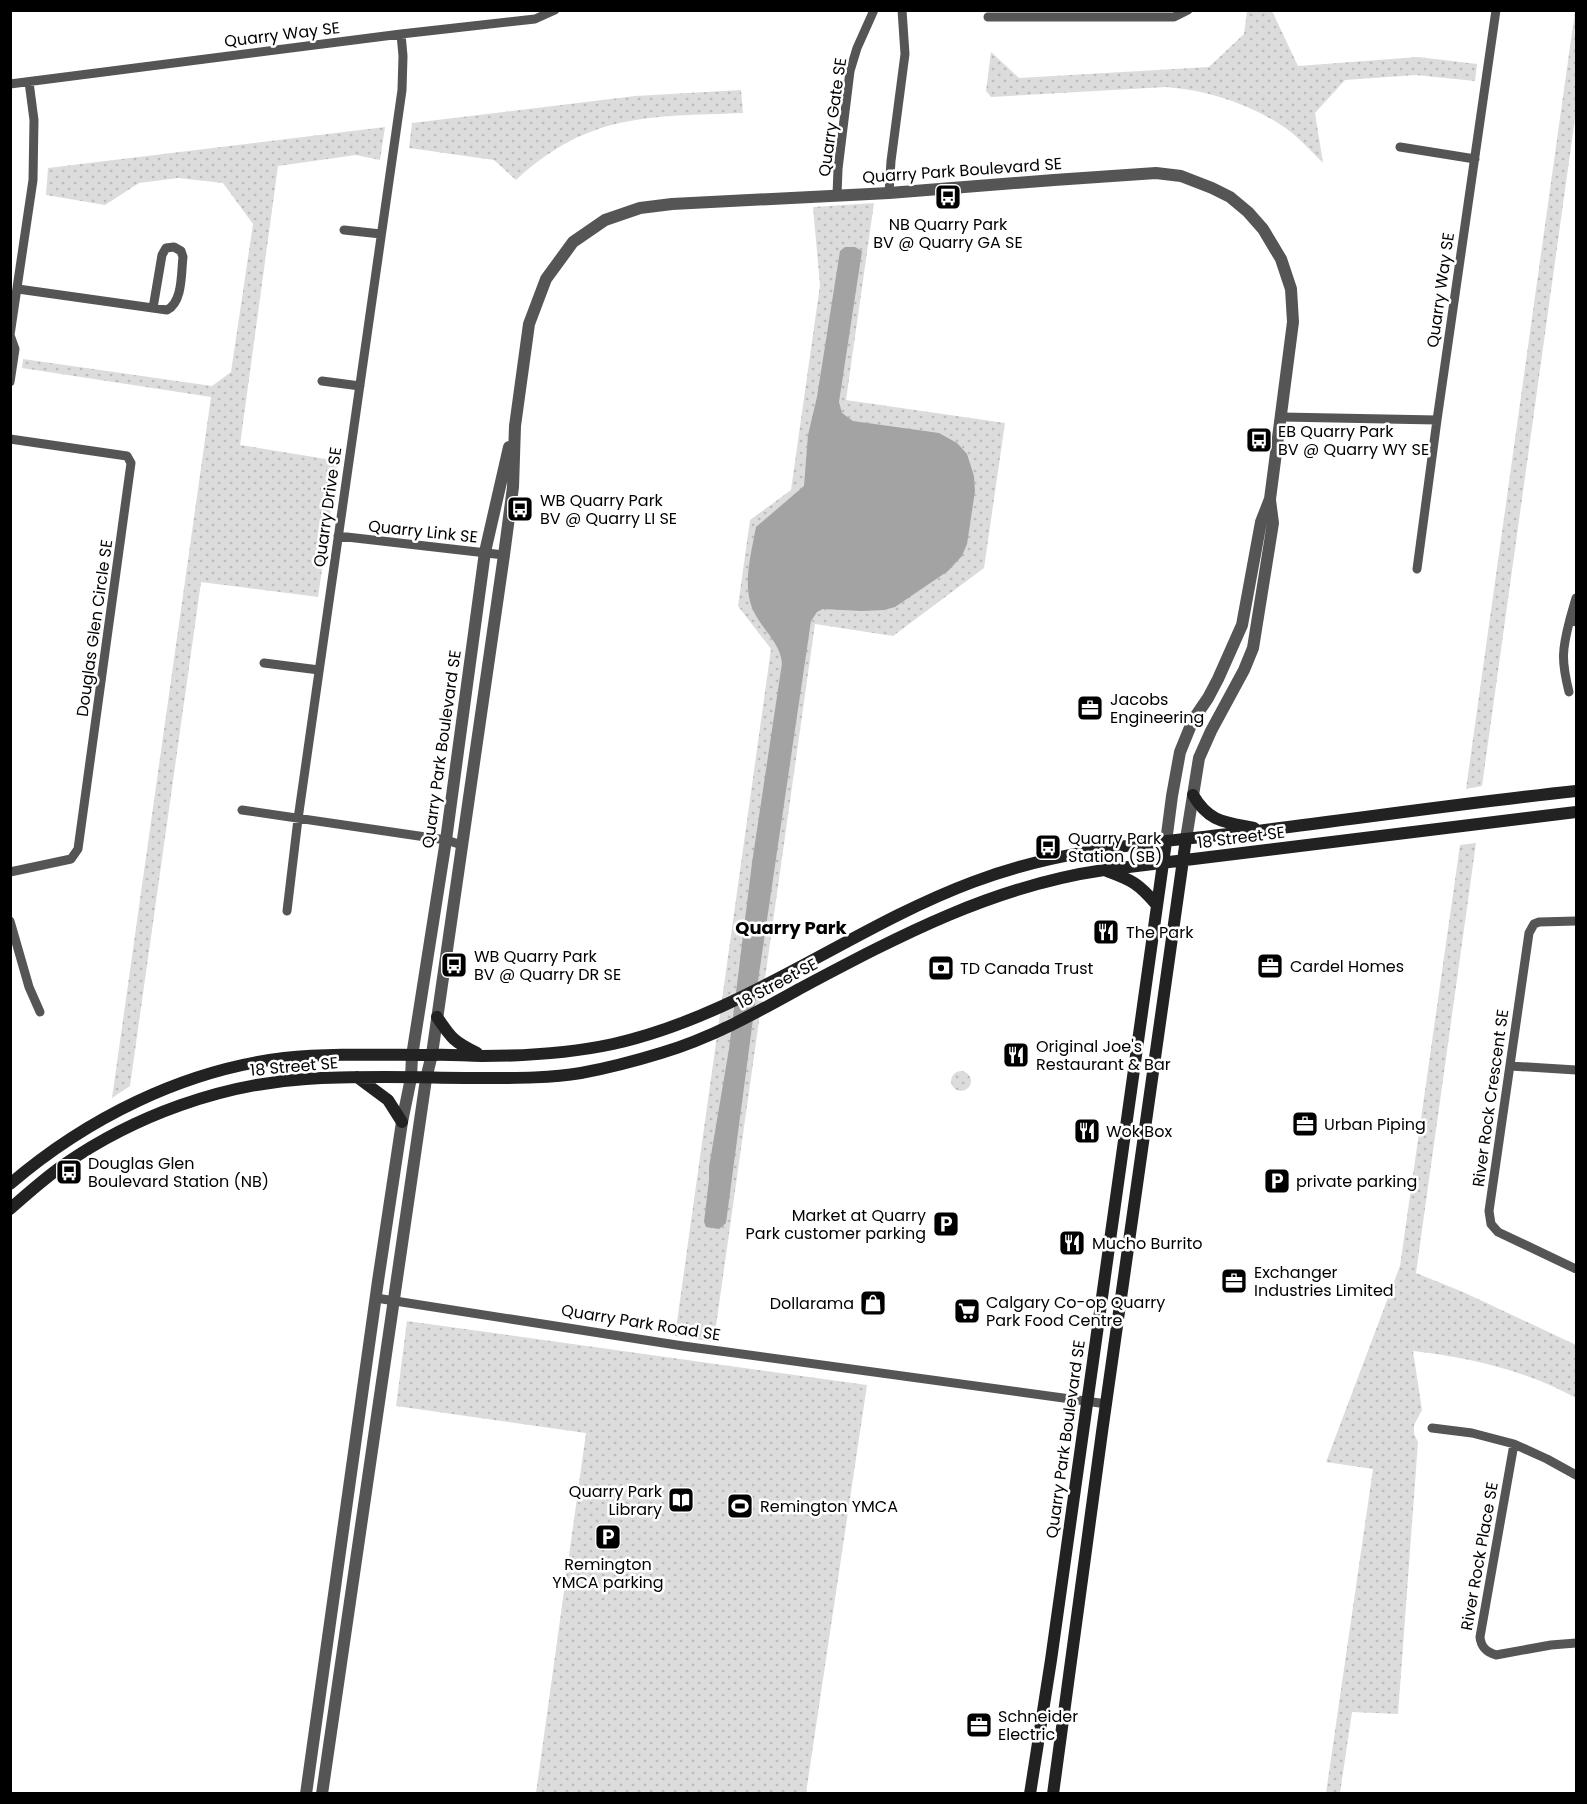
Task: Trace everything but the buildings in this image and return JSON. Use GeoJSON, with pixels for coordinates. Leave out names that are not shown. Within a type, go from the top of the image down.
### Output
{"type":"FeatureCollection","features":[{"type":"Feature","properties":{"kind":"main road","name":"18 Street SE"},"geometry":{"type":"LineString","coordinates":[[10,1184],[38,1161],[104,1117],[133,1103],[213,1073],[248,1064],[283,1058],[325,1055],[484,1056],[569,1051],[611,1045],[651,1034],[705,1014],[754,991],[937,897],[975,881],[1058,857],[1103,849],[1576,791]]}},
{"type":"Feature","properties":{"kind":"main road"},"geometry":{"type":"LineString","coordinates":[[1193,795],[1210,817],[1267,830]]}},
{"type":"Feature","properties":{"kind":"main road","name":"18 Street SE"},"geometry":{"type":"LineString","coordinates":[[10,1209],[66,1163],[103,1141],[152,1116],[193,1100],[250,1086],[304,1079],[357,1077],[522,1078],[579,1073],[661,1053],[712,1035],[740,1022],[799,989],[945,915],[1039,882],[1073,874],[1576,812]]}},
{"type":"Feature","properties":{"kind":"main road","name":"Quarry Park Boulevard SE"},"geometry":{"type":"LineString","coordinates":[[1053,1794],[1186,839]]}},
{"type":"Feature","properties":{"kind":"main road","name":"Quarry Park Boulevard SE"},"geometry":{"type":"LineString","coordinates":[[1030,1794],[1051,1660],[1166,842]]}},
{"type":"Feature","properties":{"kind":"main road"},"geometry":{"type":"LineString","coordinates":[[1104,870],[1130,879],[1143,888],[1156,904]]}},
{"type":"Feature","properties":{"kind":"main road"},"geometry":{"type":"LineString","coordinates":[[436,1017],[458,1044],[484,1056]]}},
{"type":"Feature","properties":{"kind":"main road"},"geometry":{"type":"LineString","coordinates":[[357,1077],[388,1100],[402,1122]]}},
{"type":"Feature","properties":{"kind":"street","name":"Quarry Way SE"},"geometry":{"type":"LineString","coordinates":[[10,84],[535,19],[555,10]]}},
{"type":"Feature","properties":{"kind":"street","name":"Quarry Gate SE"},"geometry":{"type":"LineString","coordinates":[[837,195],[850,71],[857,48],[874,10]]}},
{"type":"Feature","properties":{"kind":"street"},"geometry":{"type":"LineString","coordinates":[[889,193],[905,54],[902,10]]}},
{"type":"Feature","properties":{"kind":"street"},"geometry":{"type":"LineString","coordinates":[[988,17],[1174,16],[1188,10]]}},
{"type":"Feature","properties":{"kind":"street","name":"Quarry Way SE"},"geometry":{"type":"LineString","coordinates":[[1417,569],[1496,10]]}},
{"type":"Feature","properties":{"kind":"street","name":"Quarry Drive SE"},"geometry":{"type":"LineString","coordinates":[[287,911],[298,819],[402,90],[401,34]]}},
{"type":"Feature","properties":{"kind":"street"},"geometry":{"type":"LineString","coordinates":[[10,382],[15,349],[10,335],[33,180],[34,120],[29,82]]}},
{"type":"Feature","properties":{"kind":"street"},"geometry":{"type":"LineString","coordinates":[[1400,147],[1474,159]]}},
{"type":"Feature","properties":{"kind":"street","name":"Quarry Park Boulevard SE"},"geometry":{"type":"LineString","coordinates":[[426,1078],[432,1054],[504,555],[513,487],[515,426],[529,324],[546,279],[573,242],[605,220],[640,208],[672,204],[889,193],[1156,173],[1181,177],[1230,197],[1263,229],[1281,259],[1292,289],[1293,322],[1270,499],[1261,522],[1242,625],[1218,679],[1193,720],[1180,752],[1166,842]]}},
{"type":"Feature","properties":{"kind":"street"},"geometry":{"type":"LineString","coordinates":[[344,230],[381,234]]}},
{"type":"Feature","properties":{"kind":"street"},"geometry":{"type":"LineString","coordinates":[[18,289],[167,310],[173,307],[177,300],[183,257],[181,251],[174,247],[166,248],[162,255],[153,308]]}},
{"type":"Feature","properties":{"kind":"street"},"geometry":{"type":"LineString","coordinates":[[322,381],[360,386]]}},
{"type":"Feature","properties":{"kind":"street"},"geometry":{"type":"LineString","coordinates":[[1282,417],[1437,420]]}},
{"type":"Feature","properties":{"kind":"street","name":"Quarry Park Boulevard SE"},"geometry":{"type":"LineString","coordinates":[[411,1078],[412,1056],[446,840],[485,552],[515,426]]}},
{"type":"Feature","properties":{"kind":"street","name":"Douglas Glen Circle SE"},"geometry":{"type":"LineString","coordinates":[[10,438],[127,456],[131,463],[78,849],[71,859],[10,872]]}},
{"type":"Feature","properties":{"kind":"street","name":"Quarry Park Boulevard SE"},"geometry":{"type":"LineString","coordinates":[[1186,839],[1199,758],[1253,648],[1273,523],[1270,499]]}},
{"type":"Feature","properties":{"kind":"street","name":"Quarry Link SE"},"geometry":{"type":"LineString","coordinates":[[338,536],[504,555]]}},
{"type":"Feature","properties":{"kind":"street"},"geometry":{"type":"LineString","coordinates":[[1569,692],[1562,662],[1564,643],[1573,621],[1576,598]]}},
{"type":"Feature","properties":{"kind":"street"},"geometry":{"type":"LineString","coordinates":[[264,663],[319,670]]}},
{"type":"Feature","properties":{"kind":"street"},"geometry":{"type":"LineString","coordinates":[[242,810],[446,840],[462,845]]}},
{"type":"Feature","properties":{"kind":"street"},"geometry":{"type":"LineString","coordinates":[[10,921],[29,987],[40,1012]]}},
{"type":"Feature","properties":{"kind":"street","name":"River Rock Crescent SE"},"geometry":{"type":"LineString","coordinates":[[1576,921],[1539,921],[1534,924],[1529,933],[1489,1211],[1489,1218],[1494,1229],[1576,1269]]}},
{"type":"Feature","properties":{"kind":"street"},"geometry":{"type":"LineString","coordinates":[[1510,1066],[1576,1070]]}},
{"type":"Feature","properties":{"kind":"street"},"geometry":{"type":"LineString","coordinates":[[306,1794],[376,1298],[402,1122],[411,1078]]}},
{"type":"Feature","properties":{"kind":"street"},"geometry":{"type":"LineString","coordinates":[[322,1794],[426,1078]]}},
{"type":"Feature","properties":{"kind":"street","name":"Quarry Park Road SE"},"geometry":{"type":"LineString","coordinates":[[376,1298],[683,1346],[1107,1404]]}},
{"type":"Feature","properties":{"kind":"street"},"geometry":{"type":"LineString","coordinates":[[1432,1428],[1472,1433],[1514,1444],[1576,1475]]}},
{"type":"Feature","properties":{"kind":"street","name":"River Rock Place SE"},"geometry":{"type":"LineString","coordinates":[[1514,1444],[1480,1637],[1481,1643],[1487,1651],[1496,1655],[1576,1642]]}},
{"type":"Feature","properties":{"kind":"street"},"geometry":{"type":"LineString","coordinates":[[340,1548],[357,1551]]}},
{"type":"Feature","properties":{"kind":"shaded area"},"geometry":{"type":"Polygon","coordinates":[[[1247,11],[1272,11],[1298,66],[1418,57],[1477,64],[1475,81],[1416,75],[1345,80],[1315,113],[1323,163],[1292,133],[1268,117],[1240,104],[1196,91],[1166,87],[991,97],[986,91],[991,52],[1019,78],[1209,67],[1244,34],[1247,11]]]}},
{"type":"Feature","properties":{"kind":"shaded area"},"geometry":{"type":"Polygon","coordinates":[[[1575,11],[1576,111],[1482,786],[1466,789],[1575,11]]]}},
{"type":"Feature","properties":{"kind":"shaded area"},"geometry":{"type":"Polygon","coordinates":[[[741,90],[743,113],[649,118],[622,122],[569,141],[516,180],[494,160],[409,148],[412,123],[635,96],[741,90]]]}},
{"type":"Feature","properties":{"kind":"shaded area"},"geometry":{"type":"Polygon","coordinates":[[[385,127],[380,160],[356,155],[278,166],[240,445],[338,461],[318,597],[201,582],[130,1086],[112,1098],[211,397],[22,368],[23,359],[212,386],[231,372],[253,224],[223,183],[178,178],[139,183],[105,205],[46,195],[48,168],[385,127]]]}},
{"type":"Feature","properties":{"kind":"shaded area"},"geometry":{"type":"Polygon","coordinates":[[[874,203],[846,400],[1005,423],[984,568],[893,636],[815,624],[714,1340],[675,1336],[771,649],[738,606],[750,520],[791,490],[820,285],[813,207],[874,203]]]}},
{"type":"Feature","properties":{"kind":"shaded area"},"geometry":{"type":"Polygon","coordinates":[[[845,247],[855,247],[862,251],[839,402],[842,413],[853,421],[939,433],[957,443],[967,454],[974,476],[975,491],[967,544],[962,556],[948,571],[895,607],[862,611],[823,609],[817,612],[811,621],[759,974],[726,1223],[719,1229],[706,1227],[704,1222],[709,1167],[729,1049],[752,863],[782,663],[778,649],[751,604],[748,582],[750,560],[756,527],[804,486],[808,435],[817,397],[840,251],[845,247]]]}},
{"type":"Feature","properties":{"kind":"shaded area"},"geometry":{"type":"Polygon","coordinates":[[[1476,843],[1416,1273],[1463,1292],[1576,1345],[1576,1398],[1518,1373],[1476,1361],[1413,1351],[1422,1410],[1414,1425],[1414,1434],[1418,1442],[1398,1714],[1352,1712],[1340,1793],[1326,1793],[1373,1469],[1326,1462],[1400,1266],[1460,845],[1476,843]]]}},
{"type":"Feature","properties":{"kind":"shaded area"},"geometry":{"type":"Polygon","coordinates":[[[961,1071],[968,1074],[971,1081],[968,1088],[961,1091],[954,1088],[951,1081],[954,1074],[961,1071]]]}},
{"type":"Feature","properties":{"kind":"shaded area"},"geometry":{"type":"Polygon","coordinates":[[[407,1321],[867,1385],[806,1793],[536,1793],[586,1433],[396,1406],[407,1321]]]}},
{"type":"Feature","properties":{"kind":"place","name":"NB Quarry Park BV @ Quarry GA SE"},"geometry":{"type":"Point","coordinates":[948,197]}},
{"type":"Feature","properties":{"kind":"place","name":"EB Quarry Park BV @ Quarry WY SE"},"geometry":{"type":"Point","coordinates":[1259,440]}},
{"type":"Feature","properties":{"kind":"place","name":"WB Quarry Park BV @ Quarry LI SE"},"geometry":{"type":"Point","coordinates":[520,509]}},
{"type":"Feature","properties":{"kind":"place","name":"Jacobs Engineering"},"geometry":{"type":"Point","coordinates":[1090,708]}},
{"type":"Feature","properties":{"kind":"place","name":"Quarry Park Station (SB)"},"geometry":{"type":"Point","coordinates":[1048,847]}},
{"type":"Feature","properties":{"kind":"place","name":"The Park"},"geometry":{"type":"Point","coordinates":[1106,932]}},
{"type":"Feature","properties":{"kind":"place","name":"WB Quarry Park BV @ Quarry DR SE"},"geometry":{"type":"Point","coordinates":[454,965]}},
{"type":"Feature","properties":{"kind":"place","name":"Cardel Homes"},"geometry":{"type":"Point","coordinates":[1270,966]}},
{"type":"Feature","properties":{"kind":"place","name":"TD Canada Trust"},"geometry":{"type":"Point","coordinates":[941,968]}},
{"type":"Feature","properties":{"kind":"place","name":"Original Joe's Restaurant & Bar"},"geometry":{"type":"Point","coordinates":[1016,1055]}},
{"type":"Feature","properties":{"kind":"place","name":"Urban Piping"},"geometry":{"type":"Point","coordinates":[1305,1124]}},
{"type":"Feature","properties":{"kind":"place","name":"Wok Box"},"geometry":{"type":"Point","coordinates":[1087,1131]}},
{"type":"Feature","properties":{"kind":"place","name":"Douglas Glen Boulevard Station (NB)"},"geometry":{"type":"Point","coordinates":[69,1172]}},
{"type":"Feature","properties":{"kind":"place","name":"private parking"},"geometry":{"type":"Point","coordinates":[1277,1181]}},
{"type":"Feature","properties":{"kind":"place","name":"Market at Quarry Park customer parking"},"geometry":{"type":"Point","coordinates":[946,1224]}},
{"type":"Feature","properties":{"kind":"place","name":"Mucho Burrito"},"geometry":{"type":"Point","coordinates":[1072,1243]}},
{"type":"Feature","properties":{"kind":"place","name":"Exchanger Industries Limited"},"geometry":{"type":"Point","coordinates":[1234,1281]}},
{"type":"Feature","properties":{"kind":"place","name":"Dollarama"},"geometry":{"type":"Point","coordinates":[873,1303]}},
{"type":"Feature","properties":{"kind":"place","name":"Calgary Co-op Quarry Park Food Centre"},"geometry":{"type":"Point","coordinates":[967,1311]}},
{"type":"Feature","properties":{"kind":"place","name":"Quarry Park Library"},"geometry":{"type":"Point","coordinates":[681,1500]}},
{"type":"Feature","properties":{"kind":"place","name":"Remington YMCA"},"geometry":{"type":"Point","coordinates":[740,1506]}},
{"type":"Feature","properties":{"kind":"place","name":"Remington YMCA parking"},"geometry":{"type":"Point","coordinates":[608,1537]}},
{"type":"Feature","properties":{"kind":"place","name":"Schneider Electric"},"geometry":{"type":"Point","coordinates":[979,1725]}},
{"type":"Feature","properties":{"kind":"district","name":"Quarry Park"},"geometry":{"type":"Point","coordinates":[791,928]}}]}
